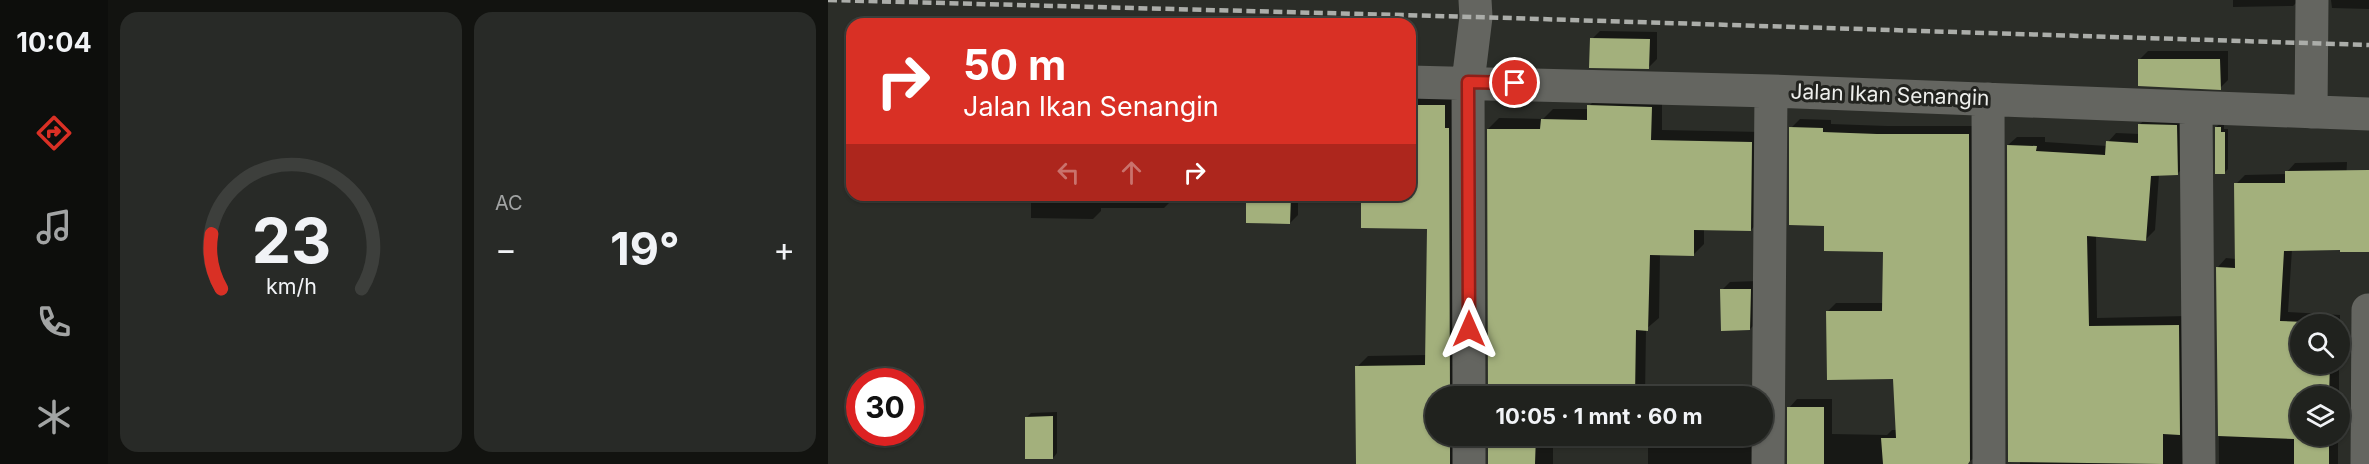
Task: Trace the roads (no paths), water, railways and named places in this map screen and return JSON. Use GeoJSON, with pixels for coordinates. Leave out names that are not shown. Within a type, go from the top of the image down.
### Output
{"type":"FeatureCollection","features":[{"type":"Feature","properties":{"kind":"street"},"geometry":{"type":"LineString","coordinates":[[1469,386],[1468,82],[1476,17],[1475,0]]}},
{"type":"Feature","properties":{"kind":"street"},"geometry":{"type":"LineString","coordinates":[[2311,112],[2312,0]]}},
{"type":"Feature","properties":{"kind":"street","name":"Jalan Ikan Senangin"},"geometry":{"type":"LineString","coordinates":[[1416,82],[1771,91],[2369,114]]}},
{"type":"Feature","properties":{"kind":"street"},"geometry":{"type":"LineString","coordinates":[[1768,464],[1771,91]]}},
{"type":"Feature","properties":{"kind":"street"},"geometry":{"type":"LineString","coordinates":[[1988,99],[1989,464]]}},
{"type":"Feature","properties":{"kind":"street"},"geometry":{"type":"LineString","coordinates":[[2196,109],[2199,464]]}},
{"type":"Feature","properties":{"kind":"street"},"geometry":{"type":"LineString","coordinates":[[2367,464],[2368,310]]}},
{"type":"Feature","properties":{"kind":"street"},"geometry":{"type":"LineString","coordinates":[[1469,446],[1469,464]]}},
{"type":"Feature","properties":{"kind":"railway"},"geometry":{"type":"LineString","coordinates":[[828,0],[1476,17],[2369,45]]}}]}
